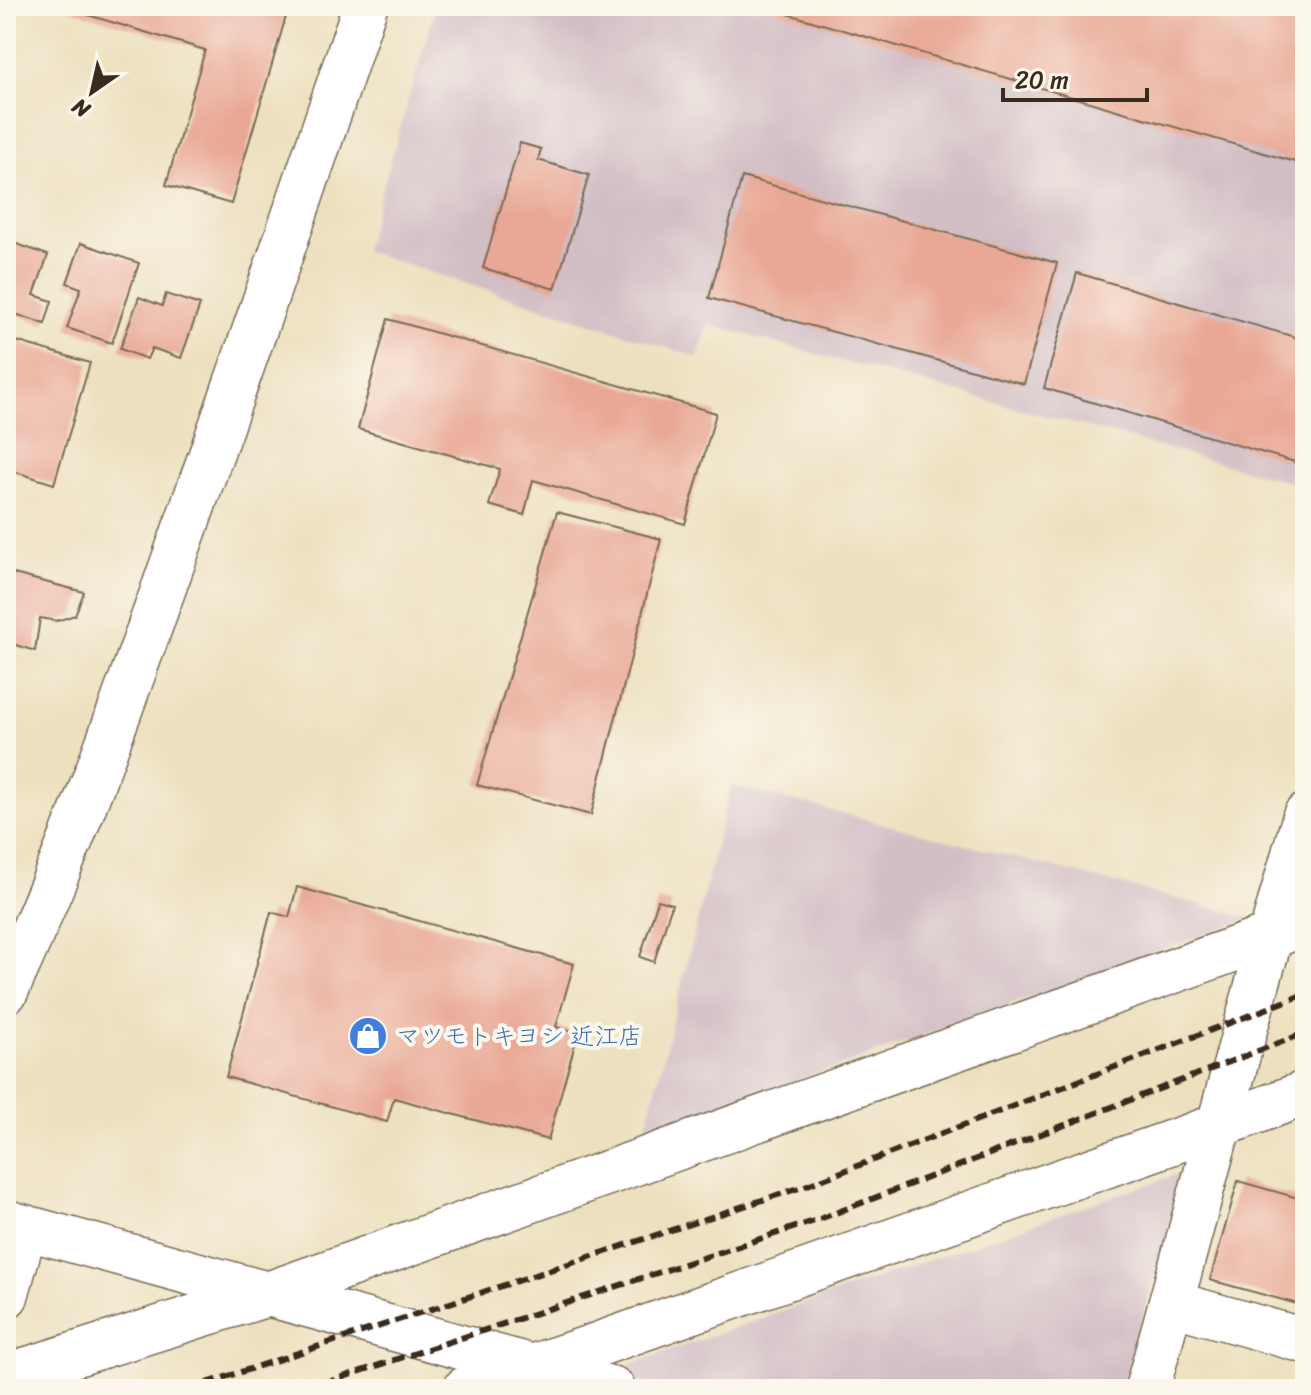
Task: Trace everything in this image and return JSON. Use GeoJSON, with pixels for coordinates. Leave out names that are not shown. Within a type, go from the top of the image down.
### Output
{"type":"FeatureCollection","features":[{"type":"Feature","properties":{"kind":"street"},"geometry":{"type":"LineString","coordinates":[[6,991],[49,898],[146,637],[278,268],[365,6]]}},
{"type":"Feature","properties":{"kind":"street"},"geometry":{"type":"LineString","coordinates":[[1147,1389],[1221,1125],[1287,931],[1305,816]]}},
{"type":"Feature","properties":{"kind":"street"},"geometry":{"type":"LineString","coordinates":[[6,1376],[268,1294],[1287,931]]}},
{"type":"Feature","properties":{"kind":"street"},"geometry":{"type":"LineString","coordinates":[[465,1389],[1305,1093]]}},
{"type":"Feature","properties":{"kind":"street"},"geometry":{"type":"LineString","coordinates":[[6,1296],[16,1225],[613,1389]]}},
{"type":"Feature","properties":{"kind":"street"},"geometry":{"type":"LineString","coordinates":[[1171,1303],[1305,1341]]}},
{"type":"Feature","properties":{"kind":"shaded area"},"geometry":{"type":"Polygon","coordinates":[[[436,6],[1305,6],[1305,486],[709,325],[697,357],[364,251],[436,6]]]}},
{"type":"Feature","properties":{"kind":"shaded area"},"geometry":{"type":"Polygon","coordinates":[[[731,785],[1251,918],[644,1136],[731,785]]]}},
{"type":"Feature","properties":{"kind":"shaded area"},"geometry":{"type":"Polygon","coordinates":[[[1184,1172],[1122,1389],[664,1389],[604,1373],[1184,1172]]]}},
{"type":"Feature","properties":{"kind":"building"},"geometry":{"type":"Polygon","coordinates":[[[58,6],[289,6],[231,204],[166,185],[205,50],[58,6]]]}},
{"type":"Feature","properties":{"kind":"building"},"geometry":{"type":"Polygon","coordinates":[[[1305,6],[1305,165],[764,7],[1305,6]]]}},
{"type":"Feature","properties":{"kind":"building"},"geometry":{"type":"Polygon","coordinates":[[[520,143],[541,149],[538,160],[589,175],[555,289],[483,268],[520,143]]]}},
{"type":"Feature","properties":{"kind":"building"},"geometry":{"type":"Polygon","coordinates":[[[742,177],[1057,263],[1024,384],[709,298],[742,177]]]}},
{"type":"Feature","properties":{"kind":"building"},"geometry":{"type":"Polygon","coordinates":[[[14,243],[48,255],[34,295],[52,301],[45,324],[6,311],[6,264],[14,243]]]}},
{"type":"Feature","properties":{"kind":"building"},"geometry":{"type":"Polygon","coordinates":[[[81,243],[139,263],[112,343],[67,328],[81,288],[67,283],[81,243]]]}},
{"type":"Feature","properties":{"kind":"building"},"geometry":{"type":"Polygon","coordinates":[[[1077,273],[1305,340],[1305,465],[1044,388],[1077,273]]]}},
{"type":"Feature","properties":{"kind":"building"},"geometry":{"type":"Polygon","coordinates":[[[166,294],[200,305],[181,358],[152,348],[147,359],[120,349],[139,297],[162,306],[166,294]]]}},
{"type":"Feature","properties":{"kind":"building"},"geometry":{"type":"Polygon","coordinates":[[[388,319],[716,413],[685,524],[533,480],[524,515],[489,505],[500,469],[358,429],[388,319]]]}},
{"type":"Feature","properties":{"kind":"building"},"geometry":{"type":"Polygon","coordinates":[[[6,338],[90,363],[54,484],[6,469],[6,338]]]}},
{"type":"Feature","properties":{"kind":"building"},"geometry":{"type":"Polygon","coordinates":[[[557,512],[661,539],[591,815],[477,785],[557,512]]]}},
{"type":"Feature","properties":{"kind":"building"},"geometry":{"type":"Polygon","coordinates":[[[6,572],[84,592],[75,615],[57,621],[40,618],[35,651],[6,642],[6,572]]]}},
{"type":"Feature","properties":{"kind":"building"},"geometry":{"type":"Polygon","coordinates":[[[297,887],[574,964],[556,1027],[578,1033],[548,1140],[394,1098],[387,1122],[226,1077],[271,912],[289,917],[297,887]]]}},
{"type":"Feature","properties":{"kind":"building"},"geometry":{"type":"Polygon","coordinates":[[[658,900],[672,904],[654,962],[640,957],[658,900]]]}},
{"type":"Feature","properties":{"kind":"building"},"geometry":{"type":"Polygon","coordinates":[[[1238,1181],[1305,1200],[1305,1306],[1210,1280],[1238,1181]]]}},
{"type":"Feature","properties":{"kind":"railway"},"geometry":{"type":"LineString","coordinates":[[189,1389],[805,1186],[1305,994]]}},
{"type":"Feature","properties":{"kind":"railway"},"geometry":{"type":"LineString","coordinates":[[307,1389],[817,1220],[1305,1033]]}},
{"type":"Feature","properties":{"kind":"place","name":"マツモトキヨシ 近江店"},"geometry":{"type":"Point","coordinates":[368,1036]}}]}
